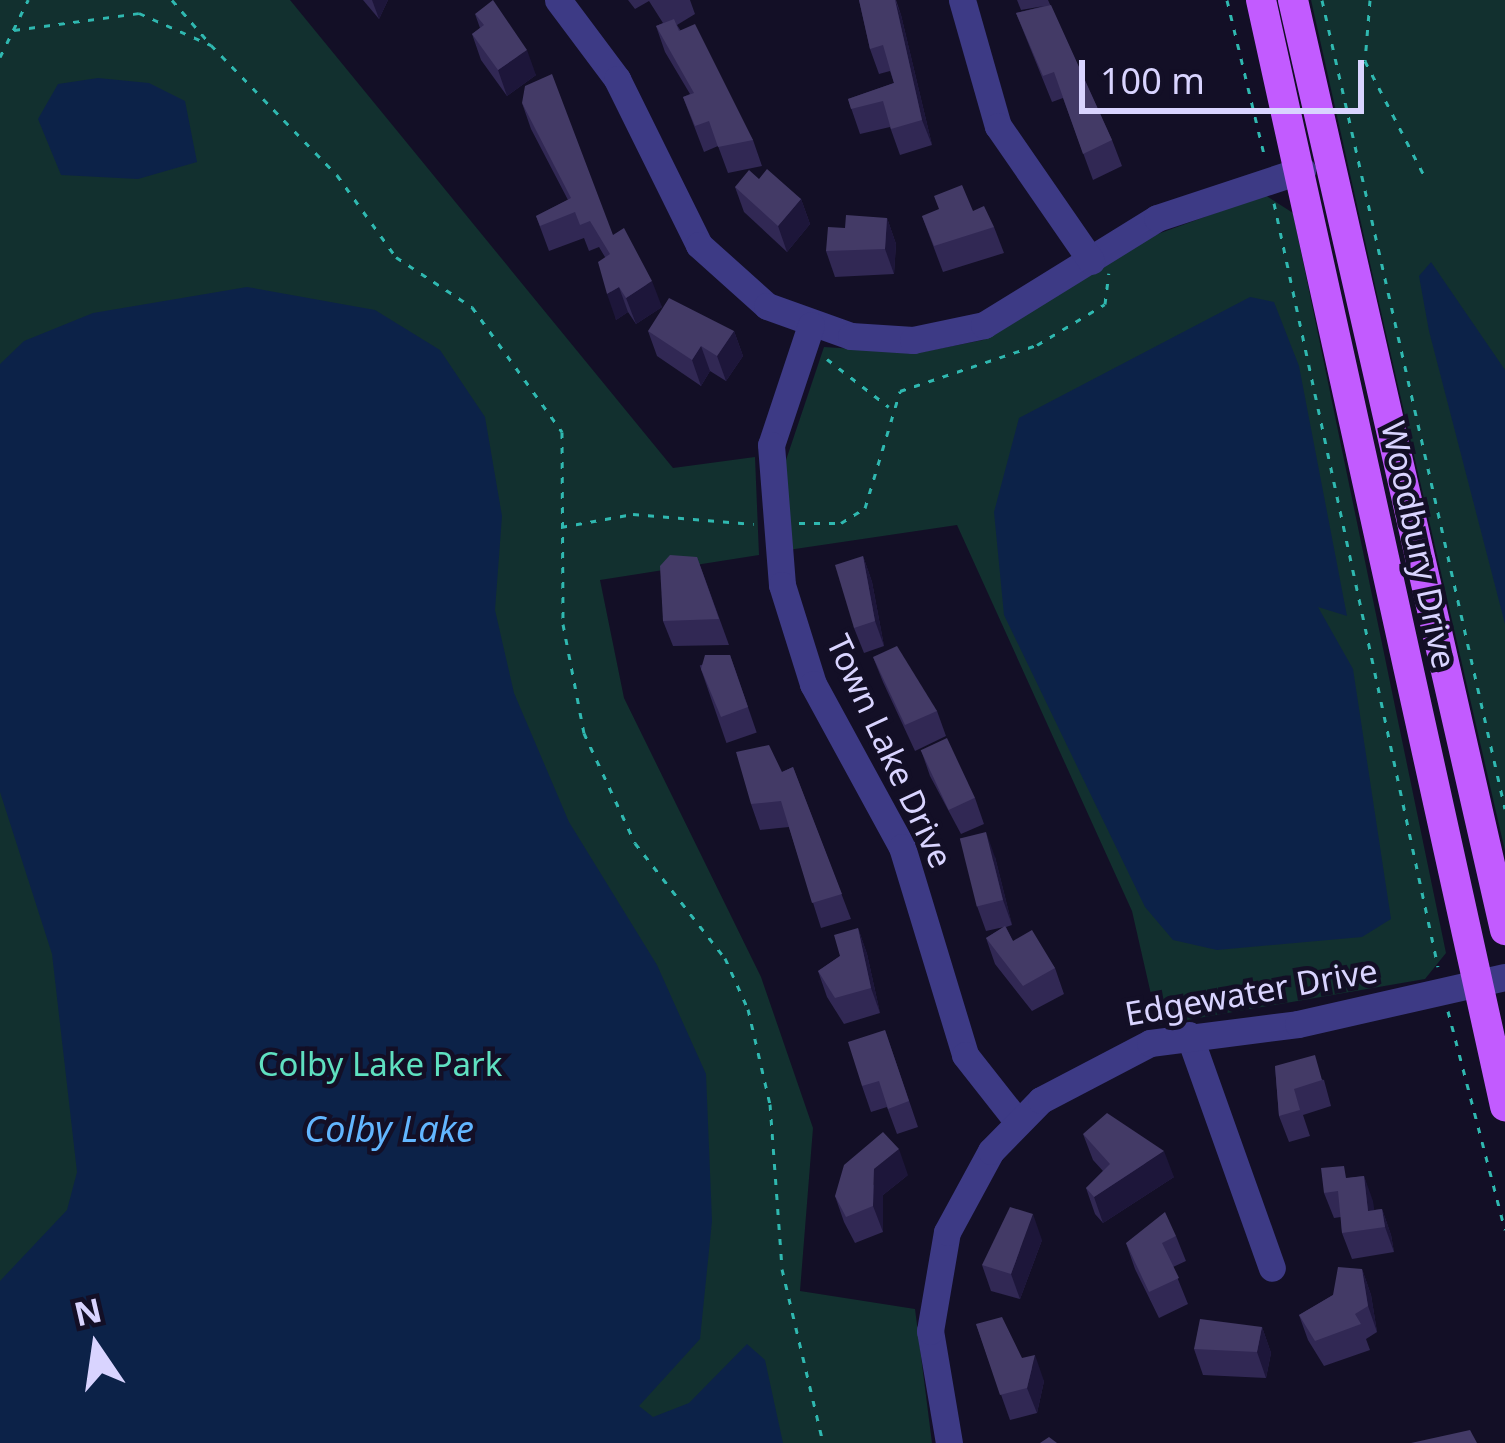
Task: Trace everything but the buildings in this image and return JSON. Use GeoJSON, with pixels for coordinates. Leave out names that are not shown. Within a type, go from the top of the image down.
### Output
{"type":"FeatureCollection","features":[{"type":"Feature","properties":{"kind":"main road","name":"Woodbury Drive"},"geometry":{"type":"LineString","coordinates":[[1262,0],[1491,980],[1505,1106]]}},
{"type":"Feature","properties":{"kind":"main road","name":"Woodbury Drive"},"geometry":{"type":"LineString","coordinates":[[1293,0],[1505,930]]}},
{"type":"Feature","properties":{"kind":"street"},"geometry":{"type":"LineString","coordinates":[[558,0],[617,79],[699,245],[767,306],[811,325],[879,340],[946,336],[1021,308],[1185,205],[1302,170]]}},
{"type":"Feature","properties":{"kind":"street"},"geometry":{"type":"LineString","coordinates":[[962,0],[998,127],[1095,258]]}},
{"type":"Feature","properties":{"kind":"street","name":"Town Lake Drive"},"geometry":{"type":"LineString","coordinates":[[811,325],[771,445],[782,585],[813,684],[902,847],[965,1055],[1017,1121]]}},
{"type":"Feature","properties":{"kind":"street","name":"Edgewater Drive"},"geometry":{"type":"LineString","coordinates":[[949,1443],[932,1381],[936,1279],[967,1189],[1017,1121],[1108,1056],[1190,1035],[1491,980]]}},
{"type":"Feature","properties":{"kind":"street"},"geometry":{"type":"LineString","coordinates":[[1190,1035],[1272,1268]]}},
{"type":"Feature","properties":{"kind":"path"},"geometry":{"type":"LineString","coordinates":[[0,57],[28,0]]}},
{"type":"Feature","properties":{"kind":"path"},"geometry":{"type":"LineString","coordinates":[[172,0],[337,175],[396,257],[472,307],[531,379],[562,432],[563,624],[594,766],[658,880],[725,958],[758,1042],[782,1270],[824,1443]]}},
{"type":"Feature","properties":{"kind":"path"},"geometry":{"type":"LineString","coordinates":[[1227,0],[1264,151]]}},
{"type":"Feature","properties":{"kind":"path"},"geometry":{"type":"LineString","coordinates":[[1322,0],[1505,809]]}},
{"type":"Feature","properties":{"kind":"path"},"geometry":{"type":"LineString","coordinates":[[1370,0],[1365,61],[1424,176]]}},
{"type":"Feature","properties":{"kind":"path"},"geometry":{"type":"LineString","coordinates":[[14,30],[139,13],[211,45]]}},
{"type":"Feature","properties":{"kind":"path"},"geometry":{"type":"LineString","coordinates":[[1275,207],[1443,992],[1505,1230]]}},
{"type":"Feature","properties":{"kind":"path"},"geometry":{"type":"LineString","coordinates":[[789,522],[841,523],[865,508],[891,407],[911,385],[1026,351],[1101,308],[1111,282],[1095,258]]}},
{"type":"Feature","properties":{"kind":"path"},"geometry":{"type":"LineString","coordinates":[[811,325],[840,374],[891,407]]}},
{"type":"Feature","properties":{"kind":"path"},"geometry":{"type":"LineString","coordinates":[[560,527],[633,514],[750,524]]}},
{"type":"Feature","properties":{"kind":"green space","name":"Colby Lake"},"geometry":{"type":"Polygon","coordinates":[[[0,0],[290,0],[673,468],[755,457],[759,555],[600,580],[624,698],[761,977],[813,1128],[800,1291],[915,1309],[932,1443],[0,1443],[0,0]]]}},
{"type":"Feature","properties":{"kind":"green space"},"geometry":{"type":"Polygon","coordinates":[[[1311,0],[1505,0],[1505,851],[1376,290],[1311,0]]]}},
{"type":"Feature","properties":{"kind":"green space"},"geometry":{"type":"Polygon","coordinates":[[[1265,195],[1293,213],[1446,953],[1425,979],[1158,1025],[1132,911],[957,525],[788,550],[783,469],[824,347],[917,353],[983,340],[1155,235],[1265,195]]]}},
{"type":"Feature","properties":{"kind":"water"},"geometry":{"type":"Polygon","coordinates":[[[98,78],[149,83],[185,101],[197,162],[138,179],[61,175],[38,119],[58,84],[98,78]]]}},
{"type":"Feature","properties":{"kind":"water"},"geometry":{"type":"Polygon","coordinates":[[[1431,262],[1505,370],[1505,624],[1429,331],[1419,276],[1431,262]]]}},
{"type":"Feature","properties":{"kind":"water","name":"Colby Lake"},"geometry":{"type":"Polygon","coordinates":[[[247,287],[375,310],[440,350],[485,417],[502,516],[495,610],[514,693],[569,822],[657,965],[706,1074],[712,1221],[700,1339],[639,1406],[653,1417],[689,1403],[747,1344],[765,1360],[783,1443],[0,1443],[0,1281],[67,1210],[77,1172],[52,954],[0,792],[0,364],[24,341],[93,313],[247,287]]]}},
{"type":"Feature","properties":{"kind":"water"},"geometry":{"type":"Polygon","coordinates":[[[1250,297],[1274,302],[1299,366],[1347,616],[1318,607],[1353,669],[1391,919],[1362,937],[1217,950],[1173,940],[1145,907],[1004,615],[994,512],[1019,418],[1250,297]]]}},
{"type":"Feature","properties":{"kind":"park label","name":"Colby Lake Park"},"geometry":{"type":"Point","coordinates":[380,1064]}}]}
